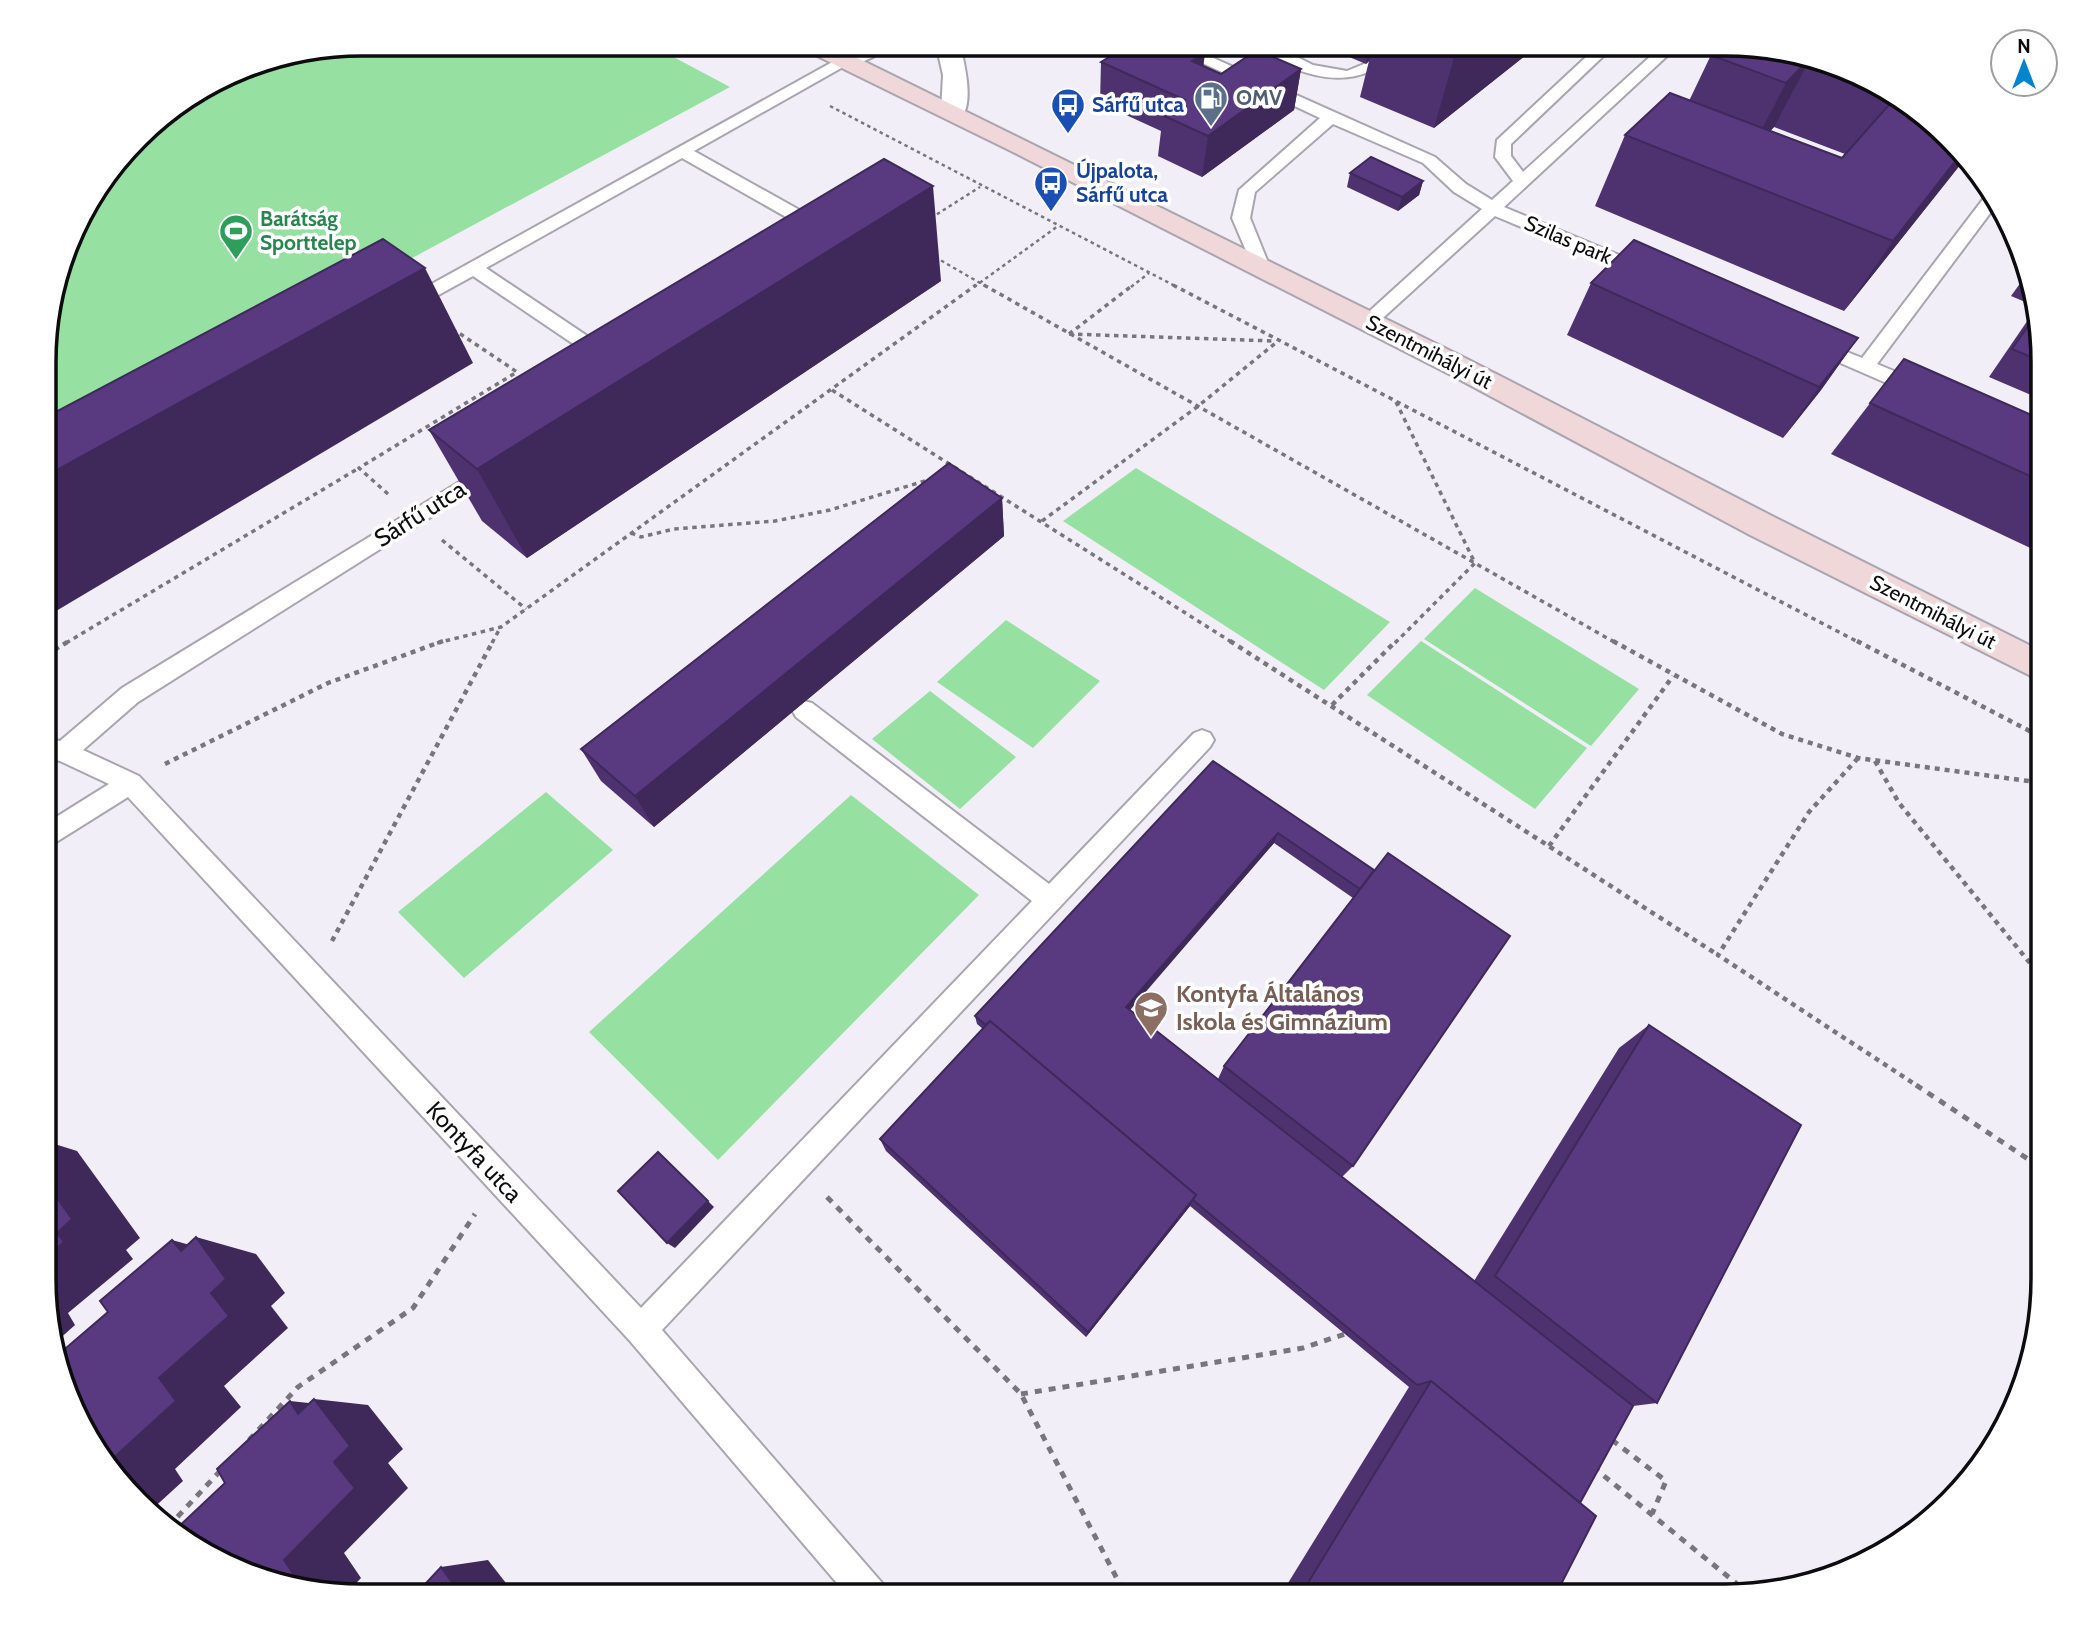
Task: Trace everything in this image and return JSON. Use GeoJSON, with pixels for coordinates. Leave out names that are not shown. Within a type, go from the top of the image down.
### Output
{"type":"FeatureCollection","features":[{"type":"Feature","properties":{"kind":"main road","name":"Szentmihályi út"},"geometry":{"type":"LineString","coordinates":[[836,56],[953,112],[1368,322],[2031,662]]}},
{"type":"Feature","properties":{"kind":"street"},"geometry":{"type":"LineString","coordinates":[[845,60],[853,56]]}},
{"type":"Feature","properties":{"kind":"street"},"geometry":{"type":"LineString","coordinates":[[951,56],[955,75],[953,112]]}},
{"type":"Feature","properties":{"kind":"street"},"geometry":{"type":"LineString","coordinates":[[2008,650],[2031,651]]}},
{"type":"Feature","properties":{"kind":"lane"},"geometry":{"type":"LineString","coordinates":[[1196,56],[1429,160],[1460,188],[1494,209],[1368,322]]}},
{"type":"Feature","properties":{"kind":"lane"},"geometry":{"type":"LineString","coordinates":[[1279,56],[1314,70],[1351,75],[1362,72],[1383,56]]}},
{"type":"Feature","properties":{"kind":"lane"},"geometry":{"type":"LineString","coordinates":[[1523,182],[1503,157],[1503,143],[1596,56]]}},
{"type":"Feature","properties":{"kind":"lane","name":"Szilas park"},"geometry":{"type":"LineString","coordinates":[[1660,56],[1494,209],[1661,279]]}},
{"type":"Feature","properties":{"kind":"lane"},"geometry":{"type":"LineString","coordinates":[[388,316],[845,60]]}},
{"type":"Feature","properties":{"kind":"lane"},"geometry":{"type":"LineString","coordinates":[[1262,270],[1241,218],[1247,190],[1331,117]]}},
{"type":"Feature","properties":{"kind":"lane"},"geometry":{"type":"LineString","coordinates":[[681,151],[833,235],[838,242]]}},
{"type":"Feature","properties":{"kind":"lane"},"geometry":{"type":"LineString","coordinates":[[1866,366],[1988,205]]}},
{"type":"Feature","properties":{"kind":"lane"},"geometry":{"type":"LineString","coordinates":[[473,268],[626,370]]}},
{"type":"Feature","properties":{"kind":"lane"},"geometry":{"type":"LineString","coordinates":[[1802,339],[1942,400]]}},
{"type":"Feature","properties":{"kind":"lane","name":"Sárfű utca"},"geometry":{"type":"LineString","coordinates":[[56,749],[130,695],[508,458]]}},
{"type":"Feature","properties":{"kind":"lane"},"geometry":{"type":"LineString","coordinates":[[804,710],[1050,900]]}},
{"type":"Feature","properties":{"kind":"lane"},"geometry":{"type":"LineString","coordinates":[[641,1330],[1202,740]]}},
{"type":"Feature","properties":{"kind":"lane","name":"Kontyfa utca"},"geometry":{"type":"LineString","coordinates":[[56,750],[130,783],[641,1330],[861,1584]]}},
{"type":"Feature","properties":{"kind":"lane"},"geometry":{"type":"LineString","coordinates":[[56,831],[130,783]]}},
{"type":"Feature","properties":{"kind":"path"},"geometry":{"type":"LineString","coordinates":[[795,88],[2031,732]]}},
{"type":"Feature","properties":{"kind":"path"},"geometry":{"type":"LineString","coordinates":[[924,222],[981,186]]}},
{"type":"Feature","properties":{"kind":"path"},"geometry":{"type":"LineString","coordinates":[[130,783],[287,701],[409,651],[501,627],[1058,226]]}},
{"type":"Feature","properties":{"kind":"path"},"geometry":{"type":"LineString","coordinates":[[924,250],[1673,676],[1782,734],[1858,758],[2031,781]]}},
{"type":"Feature","properties":{"kind":"path"},"geometry":{"type":"LineString","coordinates":[[1069,334],[1149,273]]}},
{"type":"Feature","properties":{"kind":"path"},"geometry":{"type":"LineString","coordinates":[[56,649],[517,372],[412,302]]}},
{"type":"Feature","properties":{"kind":"path"},"geometry":{"type":"LineString","coordinates":[[1069,334],[1278,341]]}},
{"type":"Feature","properties":{"kind":"path"},"geometry":{"type":"LineString","coordinates":[[1042,520],[1197,407],[1278,341]]}},
{"type":"Feature","properties":{"kind":"path"},"geometry":{"type":"LineString","coordinates":[[832,390],[1332,705],[2031,1160]]}},
{"type":"Feature","properties":{"kind":"path"},"geometry":{"type":"LineString","coordinates":[[1396,402],[1475,563]]}},
{"type":"Feature","properties":{"kind":"path"},"geometry":{"type":"LineString","coordinates":[[359,468],[526,609]]}},
{"type":"Feature","properties":{"kind":"path"},"geometry":{"type":"LineString","coordinates":[[956,476],[967,474]]}},
{"type":"Feature","properties":{"kind":"path"},"geometry":{"type":"LineString","coordinates":[[631,533],[641,537],[674,529],[775,521],[830,510],[933,479]]}},
{"type":"Feature","properties":{"kind":"path"},"geometry":{"type":"LineString","coordinates":[[1332,705],[1475,563]]}},
{"type":"Feature","properties":{"kind":"path"},"geometry":{"type":"LineString","coordinates":[[313,980],[501,627]]}},
{"type":"Feature","properties":{"kind":"path"},"geometry":{"type":"LineString","coordinates":[[1549,846],[1673,676]]}},
{"type":"Feature","properties":{"kind":"path"},"geometry":{"type":"LineString","coordinates":[[1718,955],[1809,812],[1858,758]]}},
{"type":"Feature","properties":{"kind":"path"},"geometry":{"type":"LineString","coordinates":[[1875,760],[1899,803],[2031,964]]}},
{"type":"Feature","properties":{"kind":"path"},"geometry":{"type":"LineString","coordinates":[[797,1166],[1021,1394],[1120,1584]]}},
{"type":"Feature","properties":{"kind":"path"},"geometry":{"type":"LineString","coordinates":[[242,1447],[298,1387],[412,1308],[499,1179]]}},
{"type":"Feature","properties":{"kind":"path"},"geometry":{"type":"LineString","coordinates":[[1021,1394],[1303,1348],[1345,1334]]}},
{"type":"Feature","properties":{"kind":"path"},"geometry":{"type":"LineString","coordinates":[[1607,1450],[1612,1440],[1666,1481],[1652,1514]]}},
{"type":"Feature","properties":{"kind":"path"},"geometry":{"type":"LineString","coordinates":[[1597,1470],[1602,1460]]}},
{"type":"Feature","properties":{"kind":"path"},"geometry":{"type":"LineString","coordinates":[[1591,1465],[1737,1583]]}},
{"type":"Feature","properties":{"kind":"path"},"geometry":{"type":"LineString","coordinates":[[175,1520],[224,1467]]}},
{"type":"Feature","properties":{"kind":"green space","name":"Barátság Sporttelep"},"geometry":{"type":"Polygon","coordinates":[[[362,56],[672,56],[730,87],[56,450],[59,322],[66,283],[79,245],[97,209],[132,160],[160,132],[209,97],[245,79],[283,66],[362,56]]]}},
{"type":"Feature","properties":{"kind":"green space"},"geometry":{"type":"Polygon","coordinates":[[[1136,468],[1390,622],[1324,690],[1063,521],[1136,468]]]}},
{"type":"Feature","properties":{"kind":"green space"},"geometry":{"type":"Polygon","coordinates":[[[1475,588],[1639,689],[1591,746],[1424,639],[1475,588]]]}},
{"type":"Feature","properties":{"kind":"green space"},"geometry":{"type":"Polygon","coordinates":[[[1006,620],[1100,681],[1033,748],[937,682],[1006,620]]]}},
{"type":"Feature","properties":{"kind":"green space"},"geometry":{"type":"Polygon","coordinates":[[[1421,641],[1587,748],[1535,809],[1367,695],[1421,641]]]}},
{"type":"Feature","properties":{"kind":"green space"},"geometry":{"type":"Polygon","coordinates":[[[930,691],[1016,757],[960,809],[872,739],[930,691]]]}},
{"type":"Feature","properties":{"kind":"green space"},"geometry":{"type":"Polygon","coordinates":[[[546,792],[613,850],[464,978],[398,912],[546,792]]]}},
{"type":"Feature","properties":{"kind":"green space"},"geometry":{"type":"Polygon","coordinates":[[[851,795],[979,895],[718,1160],[589,1032],[851,795]]]}},
{"type":"Feature","properties":{"kind":"building"},"geometry":{"type":"Polygon","coordinates":[[[1111,56],[1200,56],[1192,61],[1221,74],[1248,56],[1271,56],[1301,69],[1208,136],[1162,115],[1185,100],[1101,62],[1111,56]]]}},
{"type":"Feature","properties":{"kind":"building"},"geometry":{"type":"Polygon","coordinates":[[[1714,56],[1765,59],[1803,66],[1786,83],[1714,56]]]}},
{"type":"Feature","properties":{"kind":"building"},"geometry":{"type":"Polygon","coordinates":[[[1670,93],[1842,158],[1889,104],[1927,132],[1956,161],[1893,241],[1625,135],[1670,93]]]}},
{"type":"Feature","properties":{"kind":"building"},"geometry":{"type":"Polygon","coordinates":[[[1371,157],[1423,181],[1402,197],[1350,173],[1371,157]]]}},
{"type":"Feature","properties":{"kind":"building"},"geometry":{"type":"Polygon","coordinates":[[[884,159],[933,186],[477,469],[429,430],[884,159]]]}},
{"type":"Feature","properties":{"kind":"building"},"geometry":{"type":"Polygon","coordinates":[[[383,239],[425,268],[56,471],[56,412],[383,239]]]}},
{"type":"Feature","properties":{"kind":"building"},"geometry":{"type":"Polygon","coordinates":[[[1634,240],[1858,338],[1819,387],[1591,283],[1634,240]]]}},
{"type":"Feature","properties":{"kind":"building"},"geometry":{"type":"Polygon","coordinates":[[[2028,326],[2031,357],[2012,349],[2028,326]]]}},
{"type":"Feature","properties":{"kind":"building"},"geometry":{"type":"Polygon","coordinates":[[[1904,359],[2031,415],[2031,477],[1870,403],[1904,359]]]}},
{"type":"Feature","properties":{"kind":"building"},"geometry":{"type":"Polygon","coordinates":[[[949,463],[1002,498],[635,796],[581,749],[949,463]]]}},
{"type":"Feature","properties":{"kind":"building"},"geometry":{"type":"Polygon","coordinates":[[[1213,761],[1374,870],[1360,889],[1278,833],[1126,1007],[1633,1406],[1580,1503],[1431,1381],[1417,1385],[1193,1200],[1196,1195],[990,1021],[986,1025],[975,1016],[1213,761]]]}},
{"type":"Feature","properties":{"kind":"building"},"geometry":{"type":"Polygon","coordinates":[[[1388,853],[1510,936],[1353,1166],[1224,1066],[1388,853]]]}},
{"type":"Feature","properties":{"kind":"building"},"geometry":{"type":"Polygon","coordinates":[[[990,1021],[1196,1195],[1088,1332],[880,1139],[990,1021]]]}},
{"type":"Feature","properties":{"kind":"building"},"geometry":{"type":"Polygon","coordinates":[[[1649,1025],[1801,1125],[1657,1403],[1495,1276],[1649,1025]]]}},
{"type":"Feature","properties":{"kind":"building"},"geometry":{"type":"Polygon","coordinates":[[[658,1152],[708,1201],[667,1243],[618,1191],[658,1152]]]}},
{"type":"Feature","properties":{"kind":"building"},"geometry":{"type":"Polygon","coordinates":[[[56,1196],[72,1219],[57,1233],[64,1242],[56,1249],[56,1196]]]}},
{"type":"Feature","properties":{"kind":"building"},"geometry":{"type":"Polygon","coordinates":[[[196,1237],[226,1279],[211,1293],[229,1316],[159,1378],[176,1401],[114,1457],[97,1431],[79,1395],[64,1349],[108,1312],[100,1301],[172,1240],[181,1251],[196,1237]]]}},
{"type":"Feature","properties":{"kind":"building"},"geometry":{"type":"Polygon","coordinates":[[[1431,1381],[1596,1516],[1561,1584],[1307,1584],[1431,1381]]]}},
{"type":"Feature","properties":{"kind":"building"},"geometry":{"type":"Polygon","coordinates":[[[314,1399],[350,1446],[334,1462],[355,1488],[284,1560],[295,1577],[245,1561],[209,1543],[181,1524],[225,1483],[217,1469],[290,1401],[298,1414],[314,1399]]]}},
{"type":"Feature","properties":{"kind":"building"},"geometry":{"type":"Polygon","coordinates":[[[441,1567],[453,1584],[425,1584],[441,1567]]]}},
{"type":"Feature","properties":{"kind":"place","name":"OMV"},"geometry":{"type":"Point","coordinates":[1211,128]}},
{"type":"Feature","properties":{"kind":"place","name":"Sárfű utca"},"geometry":{"type":"Point","coordinates":[1068,135]}},
{"type":"Feature","properties":{"kind":"place","name":"Újpalota, Sárfű utca"},"geometry":{"type":"Point","coordinates":[1051,213]}},
{"type":"Feature","properties":{"kind":"place","name":"Barátság Sporttelep"},"geometry":{"type":"Point","coordinates":[236,261]}},
{"type":"Feature","properties":{"kind":"place","name":"Kontyfa Általános Iskola és Gimnázium"},"geometry":{"type":"Point","coordinates":[1151,1038]}}]}
